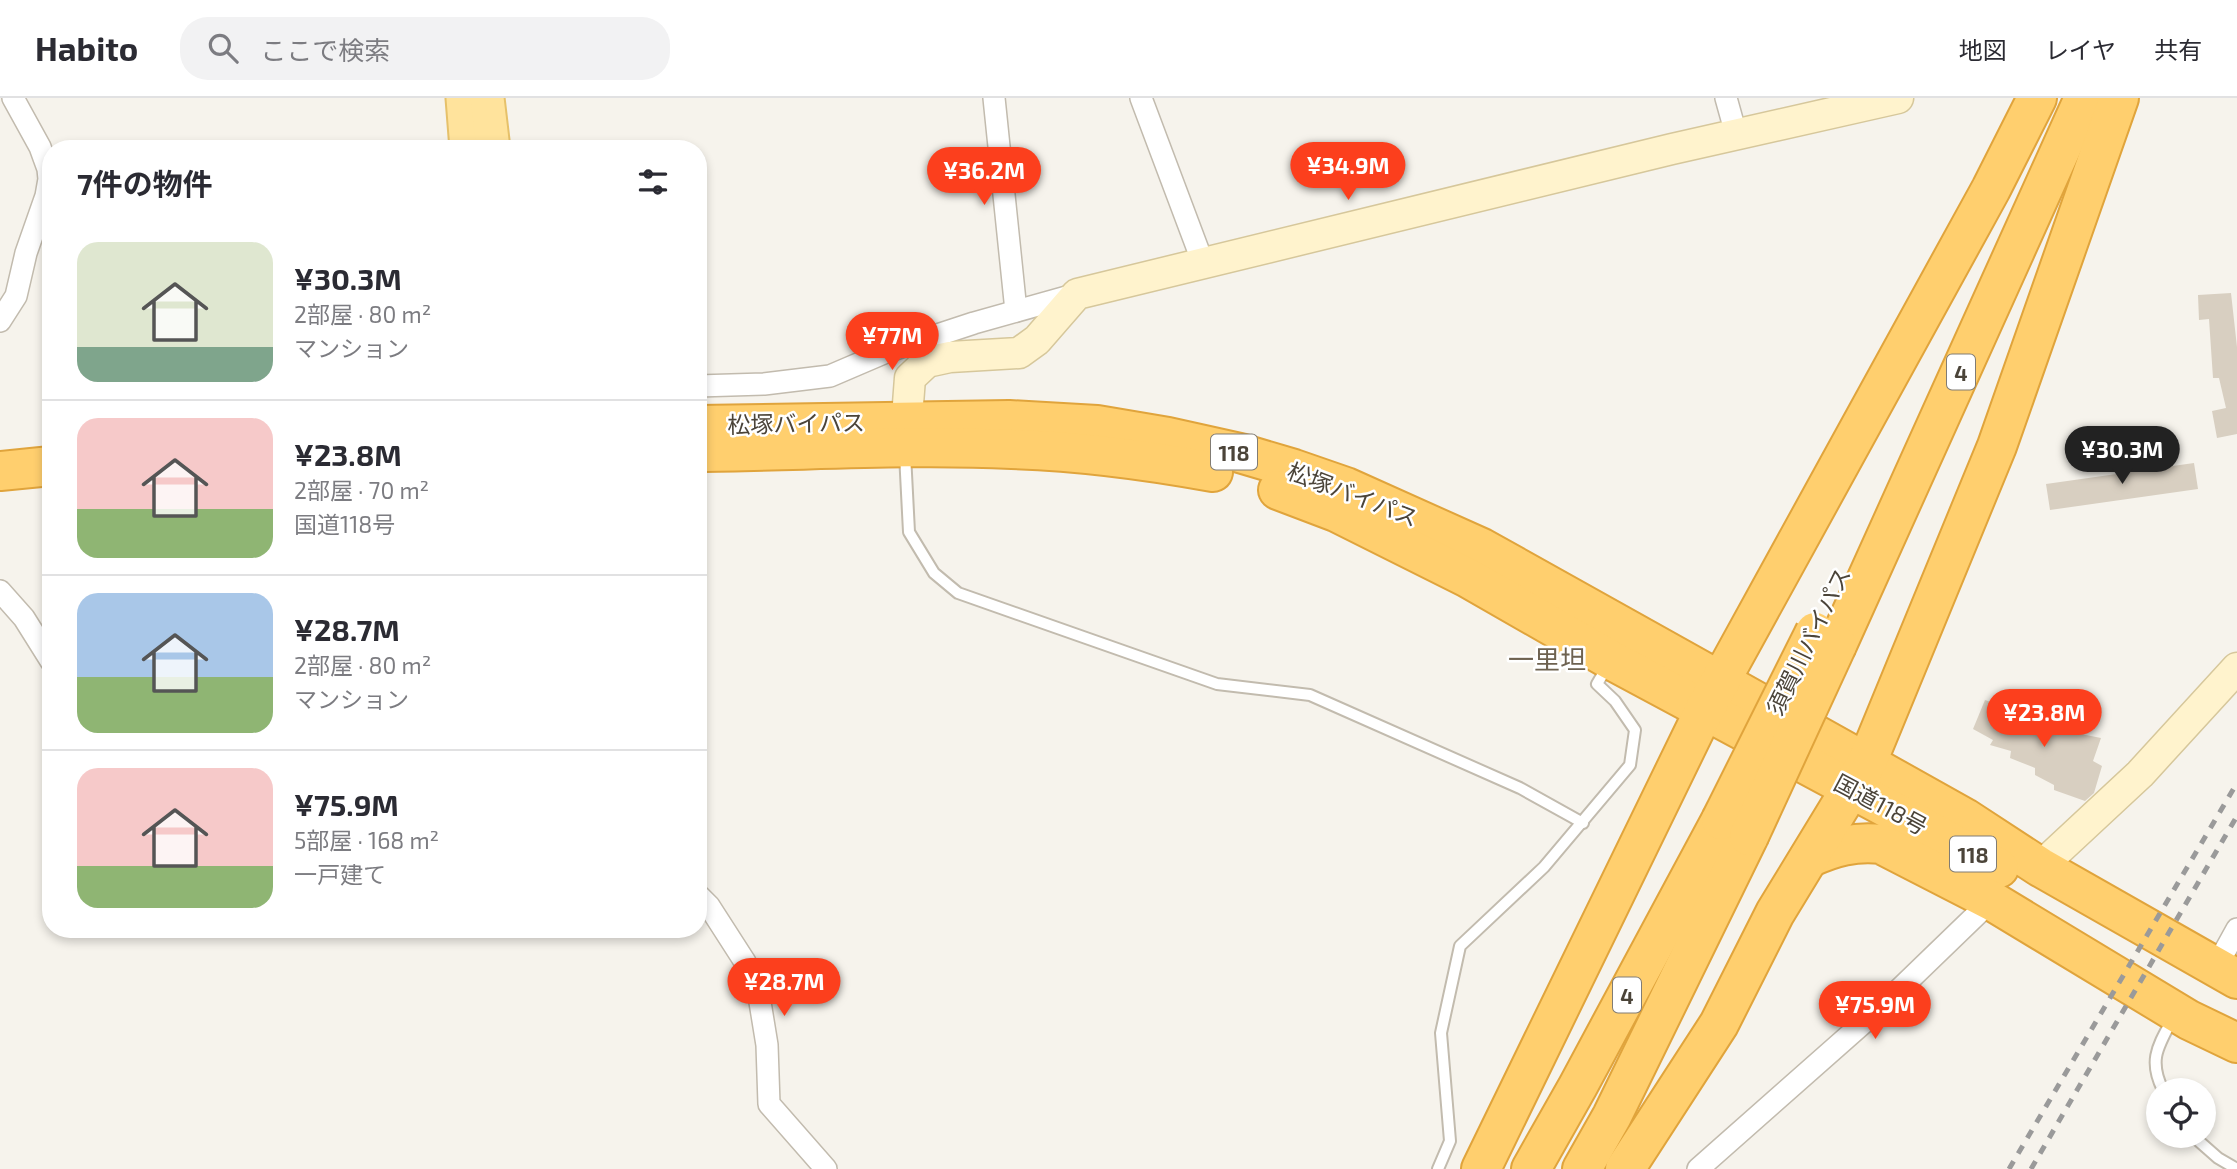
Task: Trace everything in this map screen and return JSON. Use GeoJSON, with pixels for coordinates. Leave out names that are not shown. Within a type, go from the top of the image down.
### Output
{"type":"FeatureCollection","features":[{"type":"Feature","properties":{"kind":"highway"},"geometry":{"type":"LineString","coordinates":[[1481,1169],[1712,696],[1991,189],[2037,98]]}},
{"type":"Feature","properties":{"kind":"highway","name":"須賀川バイパス"},"geometry":{"type":"LineString","coordinates":[[1826,638],[2054,98]]}},
{"type":"Feature","properties":{"kind":"highway","name":"須賀川バイパス"},"geometry":{"type":"LineString","coordinates":[[1582,1169],[1612,1116],[1735,828],[2084,98]]}},
{"type":"Feature","properties":{"kind":"highway"},"geometry":{"type":"LineString","coordinates":[[1625,1169],[1719,1024],[1775,913],[1858,776],[1997,446],[2119,98]]}},
{"type":"Feature","properties":{"kind":"highway","name":"松塚バイパス"},"geometry":{"type":"LineString","coordinates":[[707,451],[906,434],[1009,420],[1097,425],[1168,436],[1240,453],[1346,487],[1482,548],[1712,696]]}},
{"type":"Feature","properties":{"kind":"highway","name":"松塚バイパス"},"geometry":{"type":"LineString","coordinates":[[707,425],[906,434],[1012,449],[1093,455],[1178,466],[1230,476],[1283,491],[1336,512],[1444,566],[1611,660],[1712,696]]}},
{"type":"Feature","properties":{"kind":"highway"},"geometry":{"type":"LineString","coordinates":[[0,471],[42,467]]}},
{"type":"Feature","properties":{"kind":"highway","name":"国道118号"},"geometry":{"type":"LineString","coordinates":[[1712,696],[1858,776],[1965,818],[2014,881],[2237,1005]]}},
{"type":"Feature","properties":{"kind":"highway","name":"須賀川バイパス"},"geometry":{"type":"LineString","coordinates":[[1531,1169],[1578,1086],[1735,828]]}},
{"type":"Feature","properties":{"kind":"highway","name":"118"},"geometry":{"type":"LineString","coordinates":[[1809,858],[1844,845],[1866,842],[1881,844],[1900,856],[2014,881],[2176,1012],[2237,1043]]}},
{"type":"Feature","properties":{"kind":"highway","name":"国道118号"},"geometry":{"type":"LineString","coordinates":[[2014,881],[2227,973]]}},
{"type":"Feature","properties":{"kind":"main road"},"geometry":{"type":"LineString","coordinates":[[463,98],[466,140]]}},
{"type":"Feature","properties":{"kind":"main road"},"geometry":{"type":"LineString","coordinates":[[487,98],[492,140]]}},
{"type":"Feature","properties":{"kind":"street"},"geometry":{"type":"LineString","coordinates":[[13,98],[42,153]]}},
{"type":"Feature","properties":{"kind":"street"},"geometry":{"type":"LineString","coordinates":[[994,98],[1016,311]]}},
{"type":"Feature","properties":{"kind":"street"},"geometry":{"type":"LineString","coordinates":[[1141,98],[1203,263]]}},
{"type":"Feature","properties":{"kind":"street"},"geometry":{"type":"LineString","coordinates":[[1726,98],[1736,134]]}},
{"type":"Feature","properties":{"kind":"street"},"geometry":{"type":"LineString","coordinates":[[707,386],[764,384],[830,376],[886,352],[1077,294],[1736,134],[1898,98]]}},
{"type":"Feature","properties":{"kind":"street"},"geometry":{"type":"LineString","coordinates":[[0,320],[16,296],[26,253],[42,207]]}},
{"type":"Feature","properties":{"kind":"street"},"geometry":{"type":"LineString","coordinates":[[906,434],[910,378],[927,362],[950,357],[1019,353],[1037,341],[1077,294]]}},
{"type":"Feature","properties":{"kind":"street"},"geometry":{"type":"LineString","coordinates":[[0,591],[24,618],[42,647]]}},
{"type":"Feature","properties":{"kind":"street"},"geometry":{"type":"LineString","coordinates":[[1699,1169],[1878,1010],[2014,881],[2140,774],[2237,668]]}},
{"type":"Feature","properties":{"kind":"street"},"geometry":{"type":"LineString","coordinates":[[707,904],[745,962],[759,996],[766,1045],[769,1104],[826,1169]]}},
{"type":"Feature","properties":{"kind":"street"},"geometry":{"type":"LineString","coordinates":[[2227,973],[2237,929]]}},
{"type":"Feature","properties":{"kind":"lane"},"geometry":{"type":"LineString","coordinates":[[906,434],[909,532],[934,573],[958,593],[1217,684],[1310,695],[1520,788],[1583,823]]}},
{"type":"Feature","properties":{"kind":"lane"},"geometry":{"type":"LineString","coordinates":[[1438,1169],[1450,1141],[1441,1033],[1460,946],[1544,867],[1630,765],[1634,730],[1615,702],[1597,684],[1611,660]]}},
{"type":"Feature","properties":{"kind":"lane"},"geometry":{"type":"LineString","coordinates":[[2157,1078],[2154,1058],[2176,1012]]}},
{"type":"Feature","properties":{"kind":"lane"},"geometry":{"type":"LineString","coordinates":[[2207,1148],[2237,1169]]}},
{"type":"Feature","properties":{"kind":"building"},"geometry":{"type":"Polygon","coordinates":[[[2231,293],[2237,347],[2237,434],[2217,438],[2212,411],[2226,408],[2219,378],[2213,378],[2209,319],[2199,320],[2198,295],[2231,293]]]}},
{"type":"Feature","properties":{"kind":"building"},"geometry":{"type":"Polygon","coordinates":[[[2194,463],[2198,489],[2050,510],[2046,484],[2194,463]]]}},
{"type":"Feature","properties":{"kind":"building"},"geometry":{"type":"Polygon","coordinates":[[[1985,700],[2029,715],[2031,724],[2101,738],[2093,761],[2102,766],[2094,793],[2085,801],[2054,790],[2054,785],[2035,775],[2035,768],[2010,758],[2011,751],[1990,745],[1993,740],[1973,729],[1985,700]]]}},
{"type":"Feature","properties":{"kind":"railway"},"geometry":{"type":"LineString","coordinates":[[2009,1169],[2237,783]]}},
{"type":"Feature","properties":{"kind":"railway"},"geometry":{"type":"LineString","coordinates":[[2031,1169],[2237,816]]}},
{"type":"Feature","properties":{"kind":"district","name":"一里坦"},"geometry":{"type":"Point","coordinates":[1547,658]}}]}
